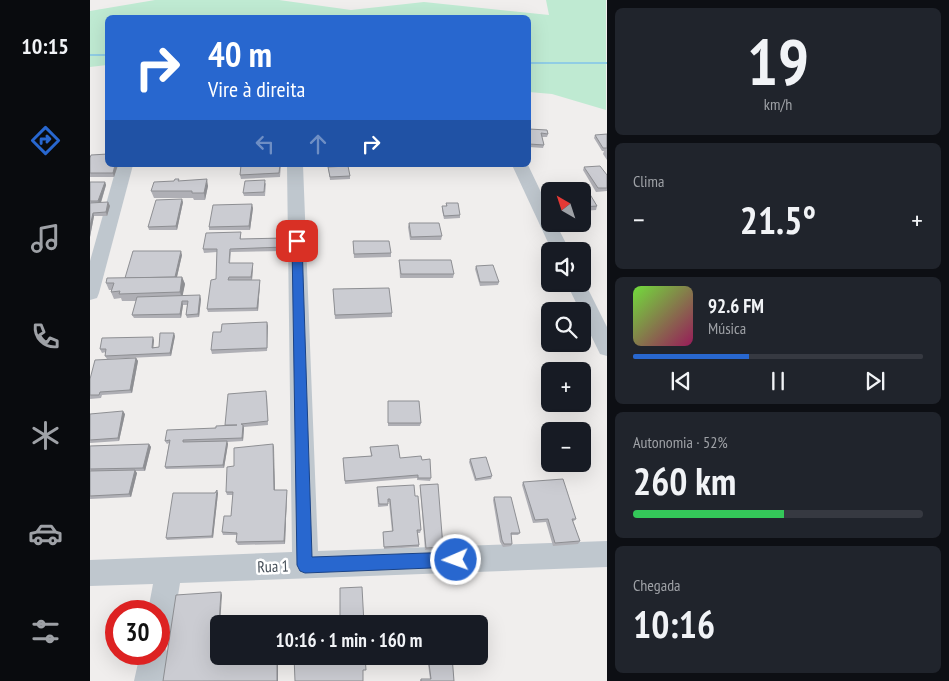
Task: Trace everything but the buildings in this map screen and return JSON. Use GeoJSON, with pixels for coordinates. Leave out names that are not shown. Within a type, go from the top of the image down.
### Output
{"type":"FeatureCollection","features":[{"type":"Feature","properties":{"kind":"street"},"geometry":{"type":"LineString","coordinates":[[90,293],[124,167]]}},
{"type":"Feature","properties":{"kind":"street"},"geometry":{"type":"LineString","coordinates":[[295,167],[305,565]]}},
{"type":"Feature","properties":{"kind":"street"},"geometry":{"type":"LineString","coordinates":[[521,167],[557,242]]}},
{"type":"Feature","properties":{"kind":"street"},"geometry":{"type":"LineString","coordinates":[[580,292],[606,348]]}},
{"type":"Feature","properties":{"kind":"street","name":"Rua 1"},"geometry":{"type":"LineString","coordinates":[[90,573],[606,554]]}},
{"type":"Feature","properties":{"kind":"street"},"geometry":{"type":"LineString","coordinates":[[164,600],[169,570]]}},
{"type":"Feature","properties":{"kind":"street"},"geometry":{"type":"LineString","coordinates":[[149,681],[152,665]]}},
{"type":"Feature","properties":{"kind":"green space"},"geometry":{"type":"Polygon","coordinates":[[[155,0],[279,0],[351,10],[424,2],[549,15],[546,0],[606,0],[606,110],[552,94],[531,92],[531,15],[105,15],[105,65],[90,67],[90,11],[155,0]]]}},
{"type":"Feature","properties":{"kind":"waterway"},"geometry":{"type":"LineString","coordinates":[[90,55],[105,55]]}},
{"type":"Feature","properties":{"kind":"waterway"},"geometry":{"type":"LineString","coordinates":[[531,63],[607,63]]}},
{"type":"Feature","properties":{"kind":"route"},"geometry":{"type":"LineString","coordinates":[[297,241],[305,565],[456,560]]}}]}
